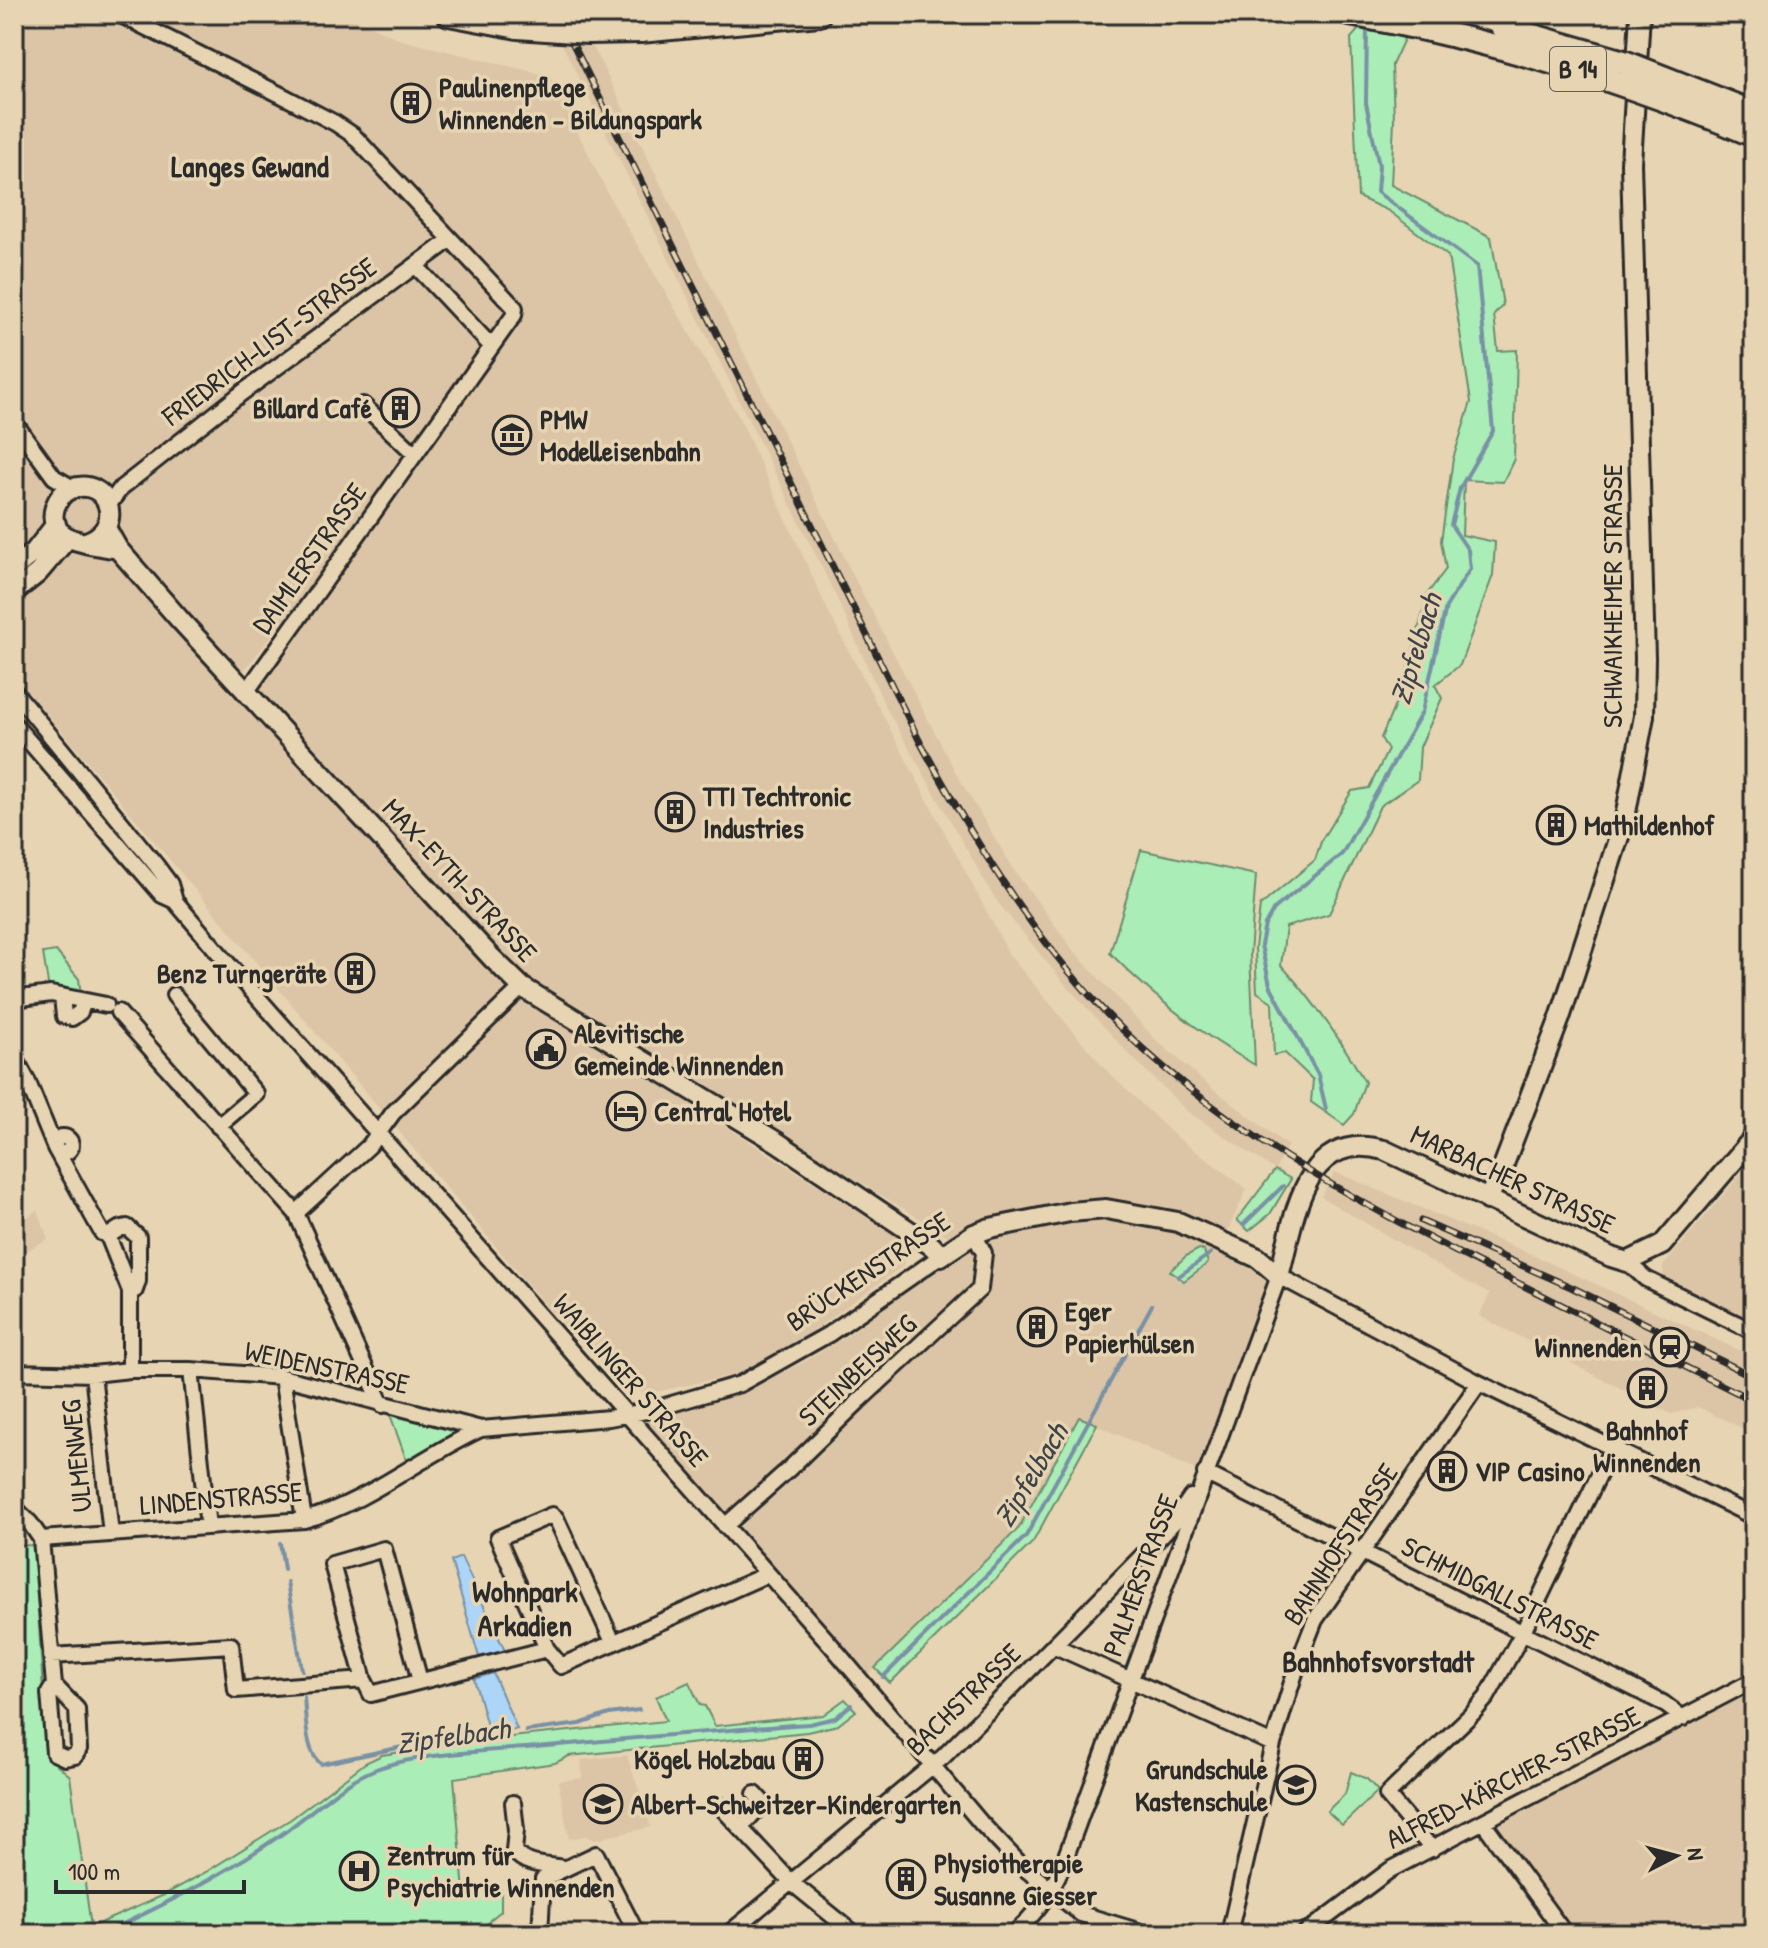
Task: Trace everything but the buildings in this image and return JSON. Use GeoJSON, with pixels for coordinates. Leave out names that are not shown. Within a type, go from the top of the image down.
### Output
{"type":"FeatureCollection","features":[{"type":"Feature","properties":{"kind":"highway"},"geometry":{"type":"LineString","coordinates":[[449,14],[518,27],[588,32],[640,31],[819,14]]}},
{"type":"Feature","properties":{"kind":"highway","name":"B 14"},"geometry":{"type":"LineString","coordinates":[[1350,14],[1449,34],[1570,66],[1754,135]]}},
{"type":"Feature","properties":{"kind":"highway","name":"B 14"},"geometry":{"type":"LineString","coordinates":[[1449,14],[1624,62],[1754,113]]}},
{"type":"Feature","properties":{"kind":"main road","name":"SCHWAIKHEIMER STRASSE"},"geometry":{"type":"LineString","coordinates":[[1487,1200],[1499,1177],[1560,1018],[1625,818],[1644,716],[1631,163],[1640,14]]}},
{"type":"Feature","properties":{"kind":"main road"},"geometry":{"type":"LineString","coordinates":[[14,568],[35,551],[70,535],[96,539],[106,528],[110,515],[103,499],[83,487],[73,488],[61,496],[53,516],[70,535],[118,549]]}},
{"type":"Feature","properties":{"kind":"main road","name":"MAX-EYTH-STRASSE"},"geometry":{"type":"LineString","coordinates":[[106,528],[118,549],[522,987],[840,1183],[932,1246],[941,1256]]}},
{"type":"Feature","properties":{"kind":"main road"},"geometry":{"type":"LineString","coordinates":[[14,592],[45,567],[70,535]]}},
{"type":"Feature","properties":{"kind":"main road","name":"MARBACHER STRASSE"},"geometry":{"type":"LineString","coordinates":[[1279,1276],[1310,1178],[1323,1160],[1342,1148],[1367,1145],[1384,1150],[1627,1262],[1662,1245],[1754,1137]]}},
{"type":"Feature","properties":{"kind":"main road","name":"BRÜCKENSTRASSE"},"geometry":{"type":"LineString","coordinates":[[941,1256],[974,1234],[1070,1212],[1106,1209],[1178,1222],[1263,1261],[1279,1276]]}},
{"type":"Feature","properties":{"kind":"street"},"geometry":{"type":"LineString","coordinates":[[119,14],[353,135],[450,240]]}},
{"type":"Feature","properties":{"kind":"street","name":"FRIEDRICH-LIST-STRASSE"},"geometry":{"type":"LineString","coordinates":[[103,499],[450,240]]}},
{"type":"Feature","properties":{"kind":"street","name":"DAIMLERSTRASSE"},"geometry":{"type":"LineString","coordinates":[[247,691],[514,315],[515,308],[450,240]]}},
{"type":"Feature","properties":{"kind":"street"},"geometry":{"type":"LineString","coordinates":[[416,266],[491,346]]}},
{"type":"Feature","properties":{"kind":"street"},"geometry":{"type":"LineString","coordinates":[[363,405],[415,454]]}},
{"type":"Feature","properties":{"kind":"street"},"geometry":{"type":"LineString","coordinates":[[14,422],[54,477],[73,488]]}},
{"type":"Feature","properties":{"kind":"street"},"geometry":{"type":"LineString","coordinates":[[54,477],[56,505]]}},
{"type":"Feature","properties":{"kind":"street","name":"WAIBLINGER STRASSE"},"geometry":{"type":"LineString","coordinates":[[14,691],[156,865],[170,884],[175,901]]}},
{"type":"Feature","properties":{"kind":"street","name":"WAIBLINGER STRASSE"},"geometry":{"type":"LineString","coordinates":[[14,724],[162,895],[175,901],[768,1574],[981,1823],[1023,1867],[1081,1914],[1139,1933]]}},
{"type":"Feature","properties":{"kind":"street"},"geometry":{"type":"LineString","coordinates":[[296,1213],[369,1146],[403,1103],[522,987]]}},
{"type":"Feature","properties":{"kind":"street"},"geometry":{"type":"LineString","coordinates":[[14,999],[51,994],[62,996],[64,1016],[72,1018],[80,1012],[84,1002],[112,1008],[296,1213],[382,1405]]}},
{"type":"Feature","properties":{"kind":"street"},"geometry":{"type":"LineString","coordinates":[[174,995],[256,1094],[218,1126]]}},
{"type":"Feature","properties":{"kind":"street"},"geometry":{"type":"LineString","coordinates":[[14,1056],[55,1148],[102,1233]]}},
{"type":"Feature","properties":{"kind":"street","name":"STEINBEISWEG"},"geometry":{"type":"LineString","coordinates":[[725,1526],[980,1289],[984,1253],[974,1234]]}},
{"type":"Feature","properties":{"kind":"street","name":"BRÜCKENSTRASSE"},"geometry":{"type":"LineString","coordinates":[[626,1415],[740,1384],[829,1334],[941,1256]]}},
{"type":"Feature","properties":{"kind":"street"},"geometry":{"type":"LineString","coordinates":[[1627,1262],[1646,1279],[1754,1332]]}},
{"type":"Feature","properties":{"kind":"street"},"geometry":{"type":"LineString","coordinates":[[1279,1276],[1479,1383],[1754,1517]]}},
{"type":"Feature","properties":{"kind":"street","name":"PALMERSTRASSE"},"geometry":{"type":"LineString","coordinates":[[1014,1934],[1051,1892],[1062,1867],[1279,1276]]}},
{"type":"Feature","properties":{"kind":"street"},"geometry":{"type":"LineString","coordinates":[[130,1291],[130,1370]]}},
{"type":"Feature","properties":{"kind":"street","name":"WEIDENSTRASSE"},"geometry":{"type":"LineString","coordinates":[[14,1372],[93,1374],[130,1370],[191,1370],[282,1377],[481,1429],[626,1415]]}},
{"type":"Feature","properties":{"kind":"street"},"geometry":{"type":"LineString","coordinates":[[191,1370],[208,1527]]}},
{"type":"Feature","properties":{"kind":"street","name":"ULMENWEG"},"geometry":{"type":"LineString","coordinates":[[93,1374],[111,1534]]}},
{"type":"Feature","properties":{"kind":"street"},"geometry":{"type":"LineString","coordinates":[[282,1377],[304,1520]]}},
{"type":"Feature","properties":{"kind":"street","name":"BAHNHOFSTRASSE"},"geometry":{"type":"LineString","coordinates":[[1229,1934],[1273,1744],[1315,1620],[1479,1383]]}},
{"type":"Feature","properties":{"kind":"street","name":"LINDENSTRASSE"},"geometry":{"type":"LineString","coordinates":[[41,1539],[304,1520],[343,1507],[418,1465],[442,1447],[481,1429]]}},
{"type":"Feature","properties":{"kind":"street"},"geometry":{"type":"LineString","coordinates":[[1432,1849],[1390,1799],[1473,1713],[1501,1676],[1612,1448]]}},
{"type":"Feature","properties":{"kind":"street","name":"SCHMIDGALLSTRASSE"},"geometry":{"type":"LineString","coordinates":[[1205,1473],[1663,1703],[1683,1718]]}},
{"type":"Feature","properties":{"kind":"street","name":"BACHSTRASSE"},"geometry":{"type":"LineString","coordinates":[[728,1934],[933,1765],[968,1732],[1173,1523],[1205,1473]]}},
{"type":"Feature","properties":{"kind":"street"},"geometry":{"type":"LineString","coordinates":[[14,1507],[41,1539],[54,1685]]}},
{"type":"Feature","properties":{"kind":"street"},"geometry":{"type":"LineString","coordinates":[[613,1642],[556,1518],[552,1515],[498,1538],[547,1649],[561,1666],[768,1574]]}},
{"type":"Feature","properties":{"kind":"street"},"geometry":{"type":"LineString","coordinates":[[420,1681],[384,1549],[332,1564],[364,1680],[371,1694],[547,1649]]}},
{"type":"Feature","properties":{"kind":"street"},"geometry":{"type":"LineString","coordinates":[[51,1656],[231,1645],[236,1690],[364,1680]]}},
{"type":"Feature","properties":{"kind":"street"},"geometry":{"type":"LineString","coordinates":[[1055,1646],[1273,1744]]}},
{"type":"Feature","properties":{"kind":"street","name":"ALFRED-KÄRCHER-STRASSE"},"geometry":{"type":"LineString","coordinates":[[1304,1934],[1377,1878],[1754,1680]]}},
{"type":"Feature","properties":{"kind":"street"},"geometry":{"type":"LineString","coordinates":[[740,1828],[763,1803],[755,1794]]}},
{"type":"Feature","properties":{"kind":"street"},"geometry":{"type":"LineString","coordinates":[[513,1803],[516,1830],[514,1851],[519,1858],[566,1868]]}},
{"type":"Feature","properties":{"kind":"street"},"geometry":{"type":"LineString","coordinates":[[719,1805],[792,1883],[855,1934]]}},
{"type":"Feature","properties":{"kind":"street"},"geometry":{"type":"LineString","coordinates":[[1483,1822],[1565,1934]]}},
{"type":"Feature","properties":{"kind":"street"},"geometry":{"type":"LineString","coordinates":[[540,1934],[543,1879],[596,1854],[637,1934]]}},
{"type":"Feature","properties":{"kind":"shaded area"},"geometry":{"type":"Polygon","coordinates":[[[14,14],[345,14],[401,40],[550,76],[612,202],[739,417],[831,617],[1010,956],[1104,1068],[1174,1135],[1247,1189],[1218,1251],[1275,1275],[1202,1473],[1079,1417],[1019,1528],[867,1676],[643,1423],[748,1388],[802,1363],[848,1335],[964,1246],[527,978],[258,691],[426,452],[300,600],[228,691],[517,994],[907,1242],[903,1266],[782,1353],[739,1374],[646,1394],[621,1384],[546,1306],[14,675],[14,14]]]}},
{"type":"Feature","properties":{"kind":"shaded area"},"geometry":{"type":"Polygon","coordinates":[[[547,14],[577,14],[856,581],[956,773],[1014,870],[1074,951],[1156,1040],[1288,1146],[1275,1170],[1188,1112],[1063,982],[995,899],[886,708],[834,592],[547,14]]]}},
{"type":"Feature","properties":{"kind":"shaded area"},"geometry":{"type":"Polygon","coordinates":[[[1754,1158],[1754,1326],[1664,1283],[1663,1266],[1754,1158]]]}},
{"type":"Feature","properties":{"kind":"shaded area"},"geometry":{"type":"Polygon","coordinates":[[[1335,1172],[1526,1252],[1754,1357],[1754,1434],[1698,1407],[1671,1414],[1479,1316],[1490,1293],[1321,1197],[1335,1172]]]}},
{"type":"Feature","properties":{"kind":"shaded area"},"geometry":{"type":"Polygon","coordinates":[[[38,1210],[48,1239],[14,1258],[14,1225],[38,1210]]]}},
{"type":"Feature","properties":{"kind":"shaded area"},"geometry":{"type":"Polygon","coordinates":[[[1754,1684],[1754,1934],[1569,1934],[1489,1825],[1754,1684]]]}},
{"type":"Feature","properties":{"kind":"shaded area","name":"Albert-Schweitzer-Kindergarten"},"geometry":{"type":"Polygon","coordinates":[[[627,1755],[651,1827],[594,1840],[586,1836],[569,1839],[558,1781],[582,1778],[581,1760],[627,1755]]]}},
{"type":"Feature","properties":{"kind":"green space"},"geometry":{"type":"Polygon","coordinates":[[[1358,14],[1408,14],[1411,24],[1392,65],[1394,120],[1391,185],[1491,237],[1503,305],[1494,315],[1498,351],[1517,350],[1514,459],[1503,482],[1464,480],[1462,535],[1495,542],[1493,575],[1460,665],[1435,685],[1442,698],[1420,747],[1418,780],[1380,806],[1329,914],[1286,927],[1281,965],[1326,1021],[1365,1082],[1354,1114],[1344,1125],[1311,1102],[1313,1080],[1285,1053],[1274,1055],[1272,1002],[1257,992],[1255,948],[1260,906],[1315,860],[1322,839],[1352,791],[1369,788],[1388,750],[1381,738],[1404,684],[1428,593],[1446,569],[1441,541],[1453,459],[1471,402],[1448,256],[1389,211],[1358,197],[1351,38],[1360,28],[1358,14]]]}},
{"type":"Feature","properties":{"kind":"green space"},"geometry":{"type":"Polygon","coordinates":[[[1141,850],[1256,875],[1250,954],[1255,1065],[1178,1014],[1110,953],[1141,850]]]}},
{"type":"Feature","properties":{"kind":"green space"},"geometry":{"type":"Polygon","coordinates":[[[56,951],[79,979],[81,996],[49,990],[43,953],[56,951]]]}},
{"type":"Feature","properties":{"kind":"green space"},"geometry":{"type":"Polygon","coordinates":[[[1275,1170],[1291,1179],[1270,1214],[1249,1231],[1237,1220],[1275,1170]]]}},
{"type":"Feature","properties":{"kind":"green space"},"geometry":{"type":"Polygon","coordinates":[[[1199,1249],[1204,1251],[1208,1263],[1184,1281],[1170,1271],[1186,1256],[1199,1249]]]}},
{"type":"Feature","properties":{"kind":"green space"},"geometry":{"type":"Polygon","coordinates":[[[387,1406],[481,1429],[410,1470],[387,1406]]]}},
{"type":"Feature","properties":{"kind":"green space"},"geometry":{"type":"Polygon","coordinates":[[[1079,1417],[1097,1424],[1033,1542],[890,1683],[875,1668],[1019,1528],[1079,1417]]]}},
{"type":"Feature","properties":{"kind":"green space"},"geometry":{"type":"Polygon","coordinates":[[[34,1545],[47,1756],[70,1776],[91,1927],[164,1895],[206,1872],[291,1819],[365,1763],[382,1755],[473,1741],[666,1721],[656,1697],[689,1682],[715,1726],[823,1715],[845,1699],[856,1711],[838,1725],[807,1732],[569,1756],[555,1763],[454,1778],[464,1892],[501,1890],[501,1911],[490,1920],[482,1934],[14,1934],[14,1546],[34,1545]]]}},
{"type":"Feature","properties":{"kind":"green space"},"geometry":{"type":"Polygon","coordinates":[[[1351,1772],[1367,1779],[1378,1791],[1342,1825],[1327,1811],[1345,1794],[1351,1772]]]}},
{"type":"Feature","properties":{"kind":"water"},"geometry":{"type":"Polygon","coordinates":[[[461,1557],[505,1651],[479,1657],[451,1561],[461,1557]]]}},
{"type":"Feature","properties":{"kind":"water"},"geometry":{"type":"Polygon","coordinates":[[[493,1673],[517,1729],[490,1737],[474,1679],[493,1673]]]}},
{"type":"Feature","properties":{"kind":"waterway","name":"Zipfelbach"},"geometry":{"type":"LineString","coordinates":[[1326,1109],[1318,1075],[1270,985],[1261,945],[1265,925],[1274,909],[1342,854],[1422,712],[1446,607],[1470,569],[1468,550],[1451,525],[1460,488],[1493,431],[1477,266],[1377,192],[1379,166],[1366,103],[1367,26]]}},
{"type":"Feature","properties":{"kind":"waterway","name":"Zipfelbach"},"geometry":{"type":"LineString","coordinates":[[1243,1225],[1283,1186]]}},
{"type":"Feature","properties":{"kind":"waterway","name":"Zipfelbach"},"geometry":{"type":"LineString","coordinates":[[1178,1277],[1211,1253]]}},
{"type":"Feature","properties":{"kind":"waterway","name":"Zipfelbach"},"geometry":{"type":"LineString","coordinates":[[883,1677],[1026,1536],[1152,1305]]}},
{"type":"Feature","properties":{"kind":"waterway"},"geometry":{"type":"LineString","coordinates":[[280,1543],[284,1569]]}},
{"type":"Feature","properties":{"kind":"waterway"},"geometry":{"type":"LineString","coordinates":[[287,1582],[302,1670]]}},
{"type":"Feature","properties":{"kind":"waterway"},"geometry":{"type":"LineString","coordinates":[[304,1697],[309,1743],[321,1764],[488,1729]]}},
{"type":"Feature","properties":{"kind":"waterway","name":"Zipfelbach"},"geometry":{"type":"LineString","coordinates":[[102,1934],[216,1876],[282,1834],[350,1782],[376,1769],[412,1759],[455,1754],[809,1724],[835,1718],[851,1705]]}},
{"type":"Feature","properties":{"kind":"waterway"},"geometry":{"type":"LineString","coordinates":[[526,1731],[580,1724],[609,1714],[639,1710]]}},
{"type":"Feature","properties":{"kind":"railway"},"geometry":{"type":"LineString","coordinates":[[558,14],[919,740],[1002,881],[1075,979],[1146,1052],[1191,1090],[1287,1157],[1441,1244],[1754,1401]]}},
{"type":"Feature","properties":{"kind":"railway"},"geometry":{"type":"LineString","coordinates":[[1421,1221],[1571,1287],[1754,1377]]}},
{"type":"Feature","properties":{"kind":"place","name":"Paulinenpflege Winnenden - Bildungspark"},"geometry":{"type":"Point","coordinates":[411,103]}},
{"type":"Feature","properties":{"kind":"place","name":"Billard Café"},"geometry":{"type":"Point","coordinates":[400,408]}},
{"type":"Feature","properties":{"kind":"place","name":"PMW Modelleisenbahn"},"geometry":{"type":"Point","coordinates":[512,435]}},
{"type":"Feature","properties":{"kind":"place","name":"TTI Techtronic Industries"},"geometry":{"type":"Point","coordinates":[675,812]}},
{"type":"Feature","properties":{"kind":"place","name":"Mathildenhof"},"geometry":{"type":"Point","coordinates":[1556,825]}},
{"type":"Feature","properties":{"kind":"place","name":"Benz Turngeräte"},"geometry":{"type":"Point","coordinates":[355,973]}},
{"type":"Feature","properties":{"kind":"place","name":"Alevitische Gemeinde Winnenden"},"geometry":{"type":"Point","coordinates":[546,1049]}},
{"type":"Feature","properties":{"kind":"place","name":"Central Hotel"},"geometry":{"type":"Point","coordinates":[626,1111]}},
{"type":"Feature","properties":{"kind":"place","name":"Eger Papierhülsen"},"geometry":{"type":"Point","coordinates":[1037,1327]}},
{"type":"Feature","properties":{"kind":"place","name":"Winnenden"},"geometry":{"type":"Point","coordinates":[1670,1347]}},
{"type":"Feature","properties":{"kind":"place","name":"Bahnhof Winnenden"},"geometry":{"type":"Point","coordinates":[1647,1388]}},
{"type":"Feature","properties":{"kind":"place","name":"VIP Casino"},"geometry":{"type":"Point","coordinates":[1447,1471]}},
{"type":"Feature","properties":{"kind":"place","name":"Kögel Holzbau"},"geometry":{"type":"Point","coordinates":[803,1759]}},
{"type":"Feature","properties":{"kind":"place","name":"Grundschule Kastenschule"},"geometry":{"type":"Point","coordinates":[1296,1785]}},
{"type":"Feature","properties":{"kind":"place","name":"Albert-Schweitzer-Kindergarten"},"geometry":{"type":"Point","coordinates":[603,1804]}},
{"type":"Feature","properties":{"kind":"place","name":"Zentrum für Psychiatrie Winnenden"},"geometry":{"type":"Point","coordinates":[359,1871]}},
{"type":"Feature","properties":{"kind":"place","name":"Physiotherapie Susanne Giesser"},"geometry":{"type":"Point","coordinates":[906,1879]}},
{"type":"Feature","properties":{"kind":"district","name":"Langes Gewand"},"geometry":{"type":"Point","coordinates":[250,167]}},
{"type":"Feature","properties":{"kind":"district","name":"Wohnpark Arkadien"},"geometry":{"type":"Point","coordinates":[525,1609]}},
{"type":"Feature","properties":{"kind":"district","name":"Bahnhofsvorstadt"},"geometry":{"type":"Point","coordinates":[1378,1662]}}]}
